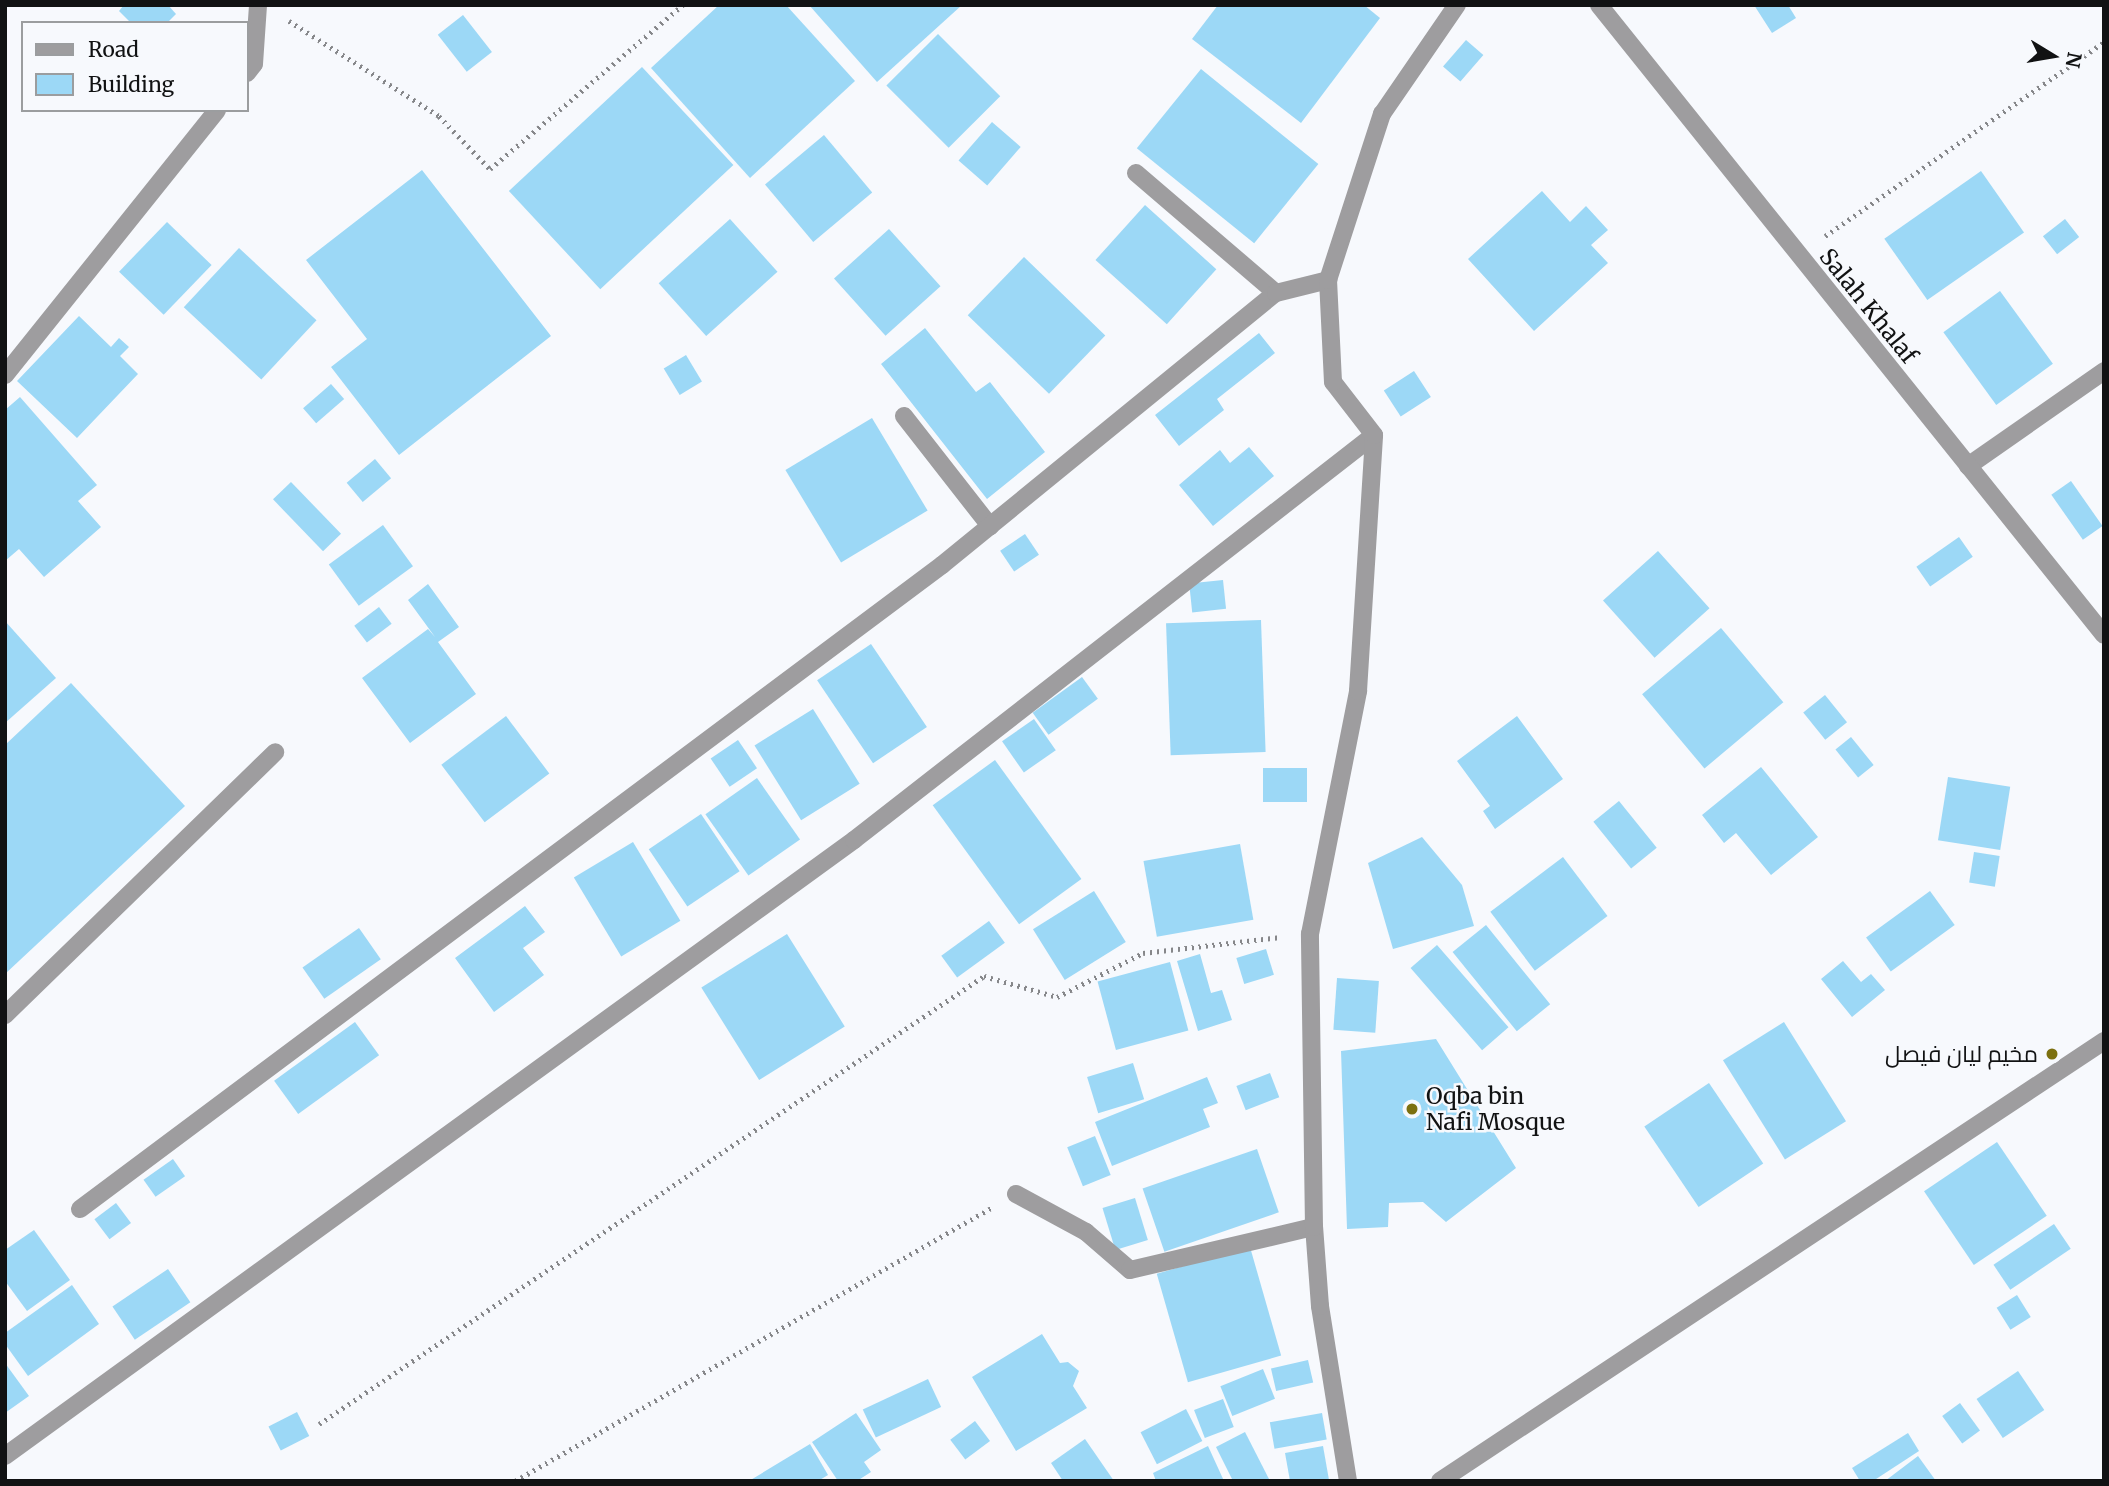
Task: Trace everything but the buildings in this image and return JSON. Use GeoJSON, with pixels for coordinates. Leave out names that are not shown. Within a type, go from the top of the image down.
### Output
{"type":"FeatureCollection","features":[{"type":"Feature","properties":{"kind":"street"},"geometry":{"type":"LineString","coordinates":[[248,72],[254,64],[258,5]]}},
{"type":"Feature","properties":{"kind":"street"},"geometry":{"type":"LineString","coordinates":[[1348,1481],[1320,1306],[1314,1227],[1310,934],[1358,691],[1374,435],[1333,382],[1328,280],[1382,114],[1457,5]]}},
{"type":"Feature","properties":{"kind":"street","name":"Salah Khalaf"},"geometry":{"type":"LineString","coordinates":[[1599,5],[1796,257],[2104,635]]}},
{"type":"Feature","properties":{"kind":"street"},"geometry":{"type":"LineString","coordinates":[[5,374],[215,112]]}},
{"type":"Feature","properties":{"kind":"street"},"geometry":{"type":"LineString","coordinates":[[1136,173],[1276,293]]}},
{"type":"Feature","properties":{"kind":"street"},"geometry":{"type":"LineString","coordinates":[[80,1209],[990,526],[1276,293],[1328,280]]}},
{"type":"Feature","properties":{"kind":"street"},"geometry":{"type":"LineString","coordinates":[[1968,466],[2104,371]]}},
{"type":"Feature","properties":{"kind":"street"},"geometry":{"type":"LineString","coordinates":[[904,416],[990,526]]}},
{"type":"Feature","properties":{"kind":"street"},"geometry":{"type":"LineString","coordinates":[[5,1456],[854,840],[1374,435]]}},
{"type":"Feature","properties":{"kind":"street"},"geometry":{"type":"LineString","coordinates":[[5,1015],[275,752]]}},
{"type":"Feature","properties":{"kind":"street"},"geometry":{"type":"LineString","coordinates":[[1440,1481],[2104,1041]]}},
{"type":"Feature","properties":{"kind":"street"},"geometry":{"type":"LineString","coordinates":[[1016,1194],[1086,1232],[1130,1270],[1314,1227]]}},
{"type":"Feature","properties":{"kind":"path"},"geometry":{"type":"LineString","coordinates":[[276,13],[439,116],[490,169],[683,5]]}},
{"type":"Feature","properties":{"kind":"path"},"geometry":{"type":"LineString","coordinates":[[1796,257],[2104,42]]}},
{"type":"Feature","properties":{"kind":"path"},"geometry":{"type":"LineString","coordinates":[[319,1424],[984,976],[1057,997],[1143,953],[1310,934]]}},
{"type":"Feature","properties":{"kind":"path"},"geometry":{"type":"LineString","coordinates":[[515,1481],[1016,1194]]}},
{"type":"Feature","properties":{"kind":"place","name":"مخيم ليان فيصل"},"geometry":{"type":"Point","coordinates":[2052,1054]}},
{"type":"Feature","properties":{"kind":"place","name":"Oqba bin Nafi Mosque"},"geometry":{"type":"Point","coordinates":[1412,1109]}}]}
